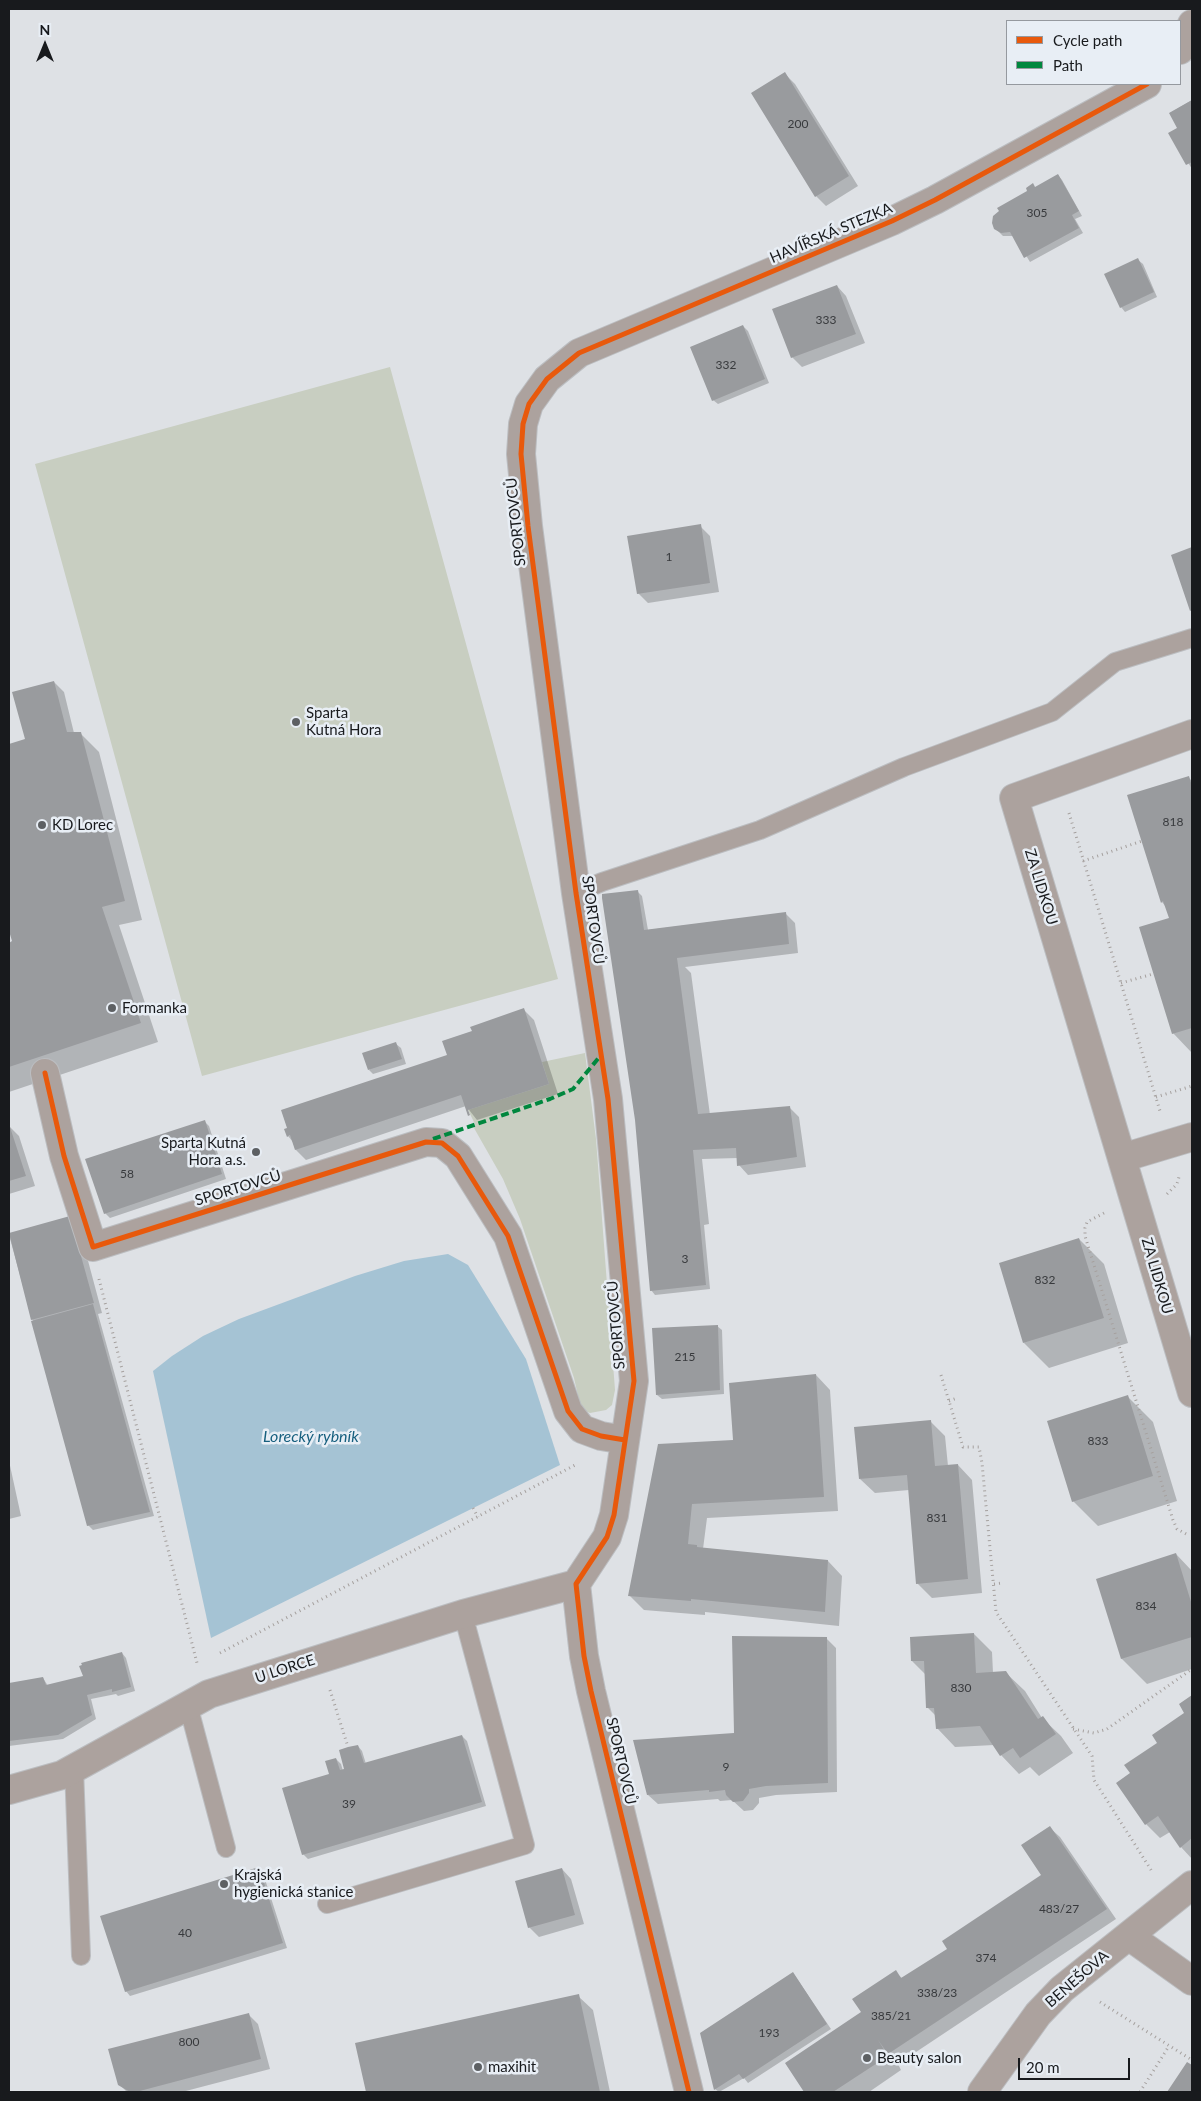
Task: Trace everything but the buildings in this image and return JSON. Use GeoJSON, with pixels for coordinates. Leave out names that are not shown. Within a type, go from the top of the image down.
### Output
{"type":"FeatureCollection","features":[{"type":"Feature","properties":{"kind":"street"},"geometry":{"type":"LineString","coordinates":[[1181,48],[1192,24]]}},
{"type":"Feature","properties":{"kind":"street","name":"HAVÍŘSKÁ STEZKA"},"geometry":{"type":"LineString","coordinates":[[528,404],[548,379],[579,353],[892,222],[1145,85]]}},
{"type":"Feature","properties":{"kind":"street","name":"SPORTOVCŮ"},"geometry":{"type":"LineString","coordinates":[[528,404],[523,424],[521,454],[528,526],[576,893],[608,1099],[634,1382],[613,1438],[614,1516],[607,1537],[576,1584],[584,1656],[591,1691],[689,2092]]}},
{"type":"Feature","properties":{"kind":"street","name":"ZA LIDKOU"},"geometry":{"type":"LineString","coordinates":[[1192,734],[1014,798],[1192,1393]]}},
{"type":"Feature","properties":{"kind":"street"},"geometry":{"type":"LineString","coordinates":[[46,1073],[64,1156],[93,1247]]}},
{"type":"Feature","properties":{"kind":"street"},"geometry":{"type":"LineString","coordinates":[[1122,1158],[1181,1140]]}},
{"type":"Feature","properties":{"kind":"street","name":"SPORTOVCŮ"},"geometry":{"type":"LineString","coordinates":[[93,1247],[426,1142],[442,1143],[458,1156],[508,1236],[568,1411],[582,1429],[613,1438]]}},
{"type":"Feature","properties":{"kind":"street","name":"U LORCE"},"geometry":{"type":"LineString","coordinates":[[9,1790],[62,1775],[209,1694],[463,1614],[576,1584]]}},
{"type":"Feature","properties":{"kind":"street","name":"BENEŠOVA"},"geometry":{"type":"LineString","coordinates":[[982,2092],[1021,2037],[1056,1995],[1192,1885]]}},
{"type":"Feature","properties":{"kind":"street"},"geometry":{"type":"LineString","coordinates":[[1129,1936],[1192,1981]]}},
{"type":"Feature","properties":{"kind":"lane"},"geometry":{"type":"LineString","coordinates":[[576,893],[602,882],[760,830],[904,767],[1052,712],[1115,662],[1192,638]]}},
{"type":"Feature","properties":{"kind":"lane"},"geometry":{"type":"LineString","coordinates":[[327,1904],[525,1845],[463,1614]]}},
{"type":"Feature","properties":{"kind":"lane"},"geometry":{"type":"LineString","coordinates":[[188,1704],[226,1848]]}},
{"type":"Feature","properties":{"kind":"lane"},"geometry":{"type":"LineString","coordinates":[[74,1768],[81,1956]]}},
{"type":"Feature","properties":{"kind":"path"},"geometry":{"type":"LineString","coordinates":[[1059,782],[1156,1097],[1181,1140]]}},
{"type":"Feature","properties":{"kind":"path"},"geometry":{"type":"LineString","coordinates":[[1084,861],[1142,841]]}},
{"type":"Feature","properties":{"kind":"path"},"geometry":{"type":"LineString","coordinates":[[1121,983],[1153,974]]}},
{"type":"Feature","properties":{"kind":"path"},"geometry":{"type":"LineString","coordinates":[[1156,1097],[1192,1086]]}},
{"type":"Feature","properties":{"kind":"path"},"geometry":{"type":"LineString","coordinates":[[93,1247],[100,1284],[198,1665],[206,1660]]}},
{"type":"Feature","properties":{"kind":"path"},"geometry":{"type":"LineString","coordinates":[[941,1375],[963,1447],[979,1447],[996,1612],[1092,1756],[1094,1780],[1156,1878]]}},
{"type":"Feature","properties":{"kind":"path"},"geometry":{"type":"LineString","coordinates":[[948,1401],[957,1398]]}},
{"type":"Feature","properties":{"kind":"path"},"geometry":{"type":"LineString","coordinates":[[215,1656],[581,1462],[613,1438]]}},
{"type":"Feature","properties":{"kind":"path"},"geometry":{"type":"LineString","coordinates":[[473,1508],[478,1517]]}},
{"type":"Feature","properties":{"kind":"path"},"geometry":{"type":"LineString","coordinates":[[994,1584],[1002,1583]]}},
{"type":"Feature","properties":{"kind":"path"},"geometry":{"type":"LineString","coordinates":[[320,1658],[348,1747]]}},
{"type":"Feature","properties":{"kind":"path"},"geometry":{"type":"LineString","coordinates":[[1073,1729],[1094,1733],[1107,1729],[1192,1669]]}},
{"type":"Feature","properties":{"kind":"path"},"geometry":{"type":"LineString","coordinates":[[1100,2002],[1192,2060]]}},
{"type":"Feature","properties":{"kind":"path"},"geometry":{"type":"LineString","coordinates":[[1140,2092],[1170,2046]]}},
{"type":"Feature","properties":{"kind":"shaded area","name":"Sparta Kutná Hora"},"geometry":{"type":"Polygon","coordinates":[[[390,367],[558,979],[202,1076],[35,464],[390,367]]]}},
{"type":"Feature","properties":{"kind":"shaded area"},"geometry":{"type":"Polygon","coordinates":[[[585,1053],[596,1139],[615,1390],[612,1405],[606,1410],[590,1413],[581,1409],[574,1378],[520,1219],[503,1179],[474,1128],[475,1124],[468,1110],[549,1084],[542,1062],[585,1053]]]}},
{"type":"Feature","properties":{"kind":"water","name":"Lorecký rybník"},"geometry":{"type":"Polygon","coordinates":[[[448,1254],[468,1265],[526,1359],[560,1465],[211,1638],[153,1371],[203,1336],[239,1319],[355,1276],[404,1261],[448,1254]]]}},
{"type":"Feature","properties":{"kind":"marked path"},"geometry":{"type":"LineString","coordinates":[[433,1139],[550,1099],[573,1089],[601,1055]]}},
{"type":"Feature","properties":{"kind":"cycle path"},"geometry":{"type":"LineString","coordinates":[[689,2092],[591,1691],[584,1656],[576,1584],[607,1537],[614,1515],[634,1381],[608,1099],[576,893],[528,526],[521,454],[523,424],[529,404],[547,379],[579,353],[892,221],[935,200],[1145,85]]}},
{"type":"Feature","properties":{"kind":"cycle path"},"geometry":{"type":"LineString","coordinates":[[45,1073],[64,1156],[93,1247],[426,1142],[442,1143],[458,1156],[508,1236],[568,1411],[582,1429],[601,1436],[625,1440]]}},
{"type":"Feature","properties":{"kind":"place","name":"Sparta Kutná Hora"},"geometry":{"type":"Point","coordinates":[296,722]}},
{"type":"Feature","properties":{"kind":"place","name":"KD Lorec"},"geometry":{"type":"Point","coordinates":[42,825]}},
{"type":"Feature","properties":{"kind":"place","name":"Formanka"},"geometry":{"type":"Point","coordinates":[112,1008]}},
{"type":"Feature","properties":{"kind":"place","name":"Sparta Kutná Hora a.s."},"geometry":{"type":"Point","coordinates":[256,1152]}},
{"type":"Feature","properties":{"kind":"place","name":"Krajská hygienická stanice"},"geometry":{"type":"Point","coordinates":[224,1884]}},
{"type":"Feature","properties":{"kind":"place","name":"Beauty salon"},"geometry":{"type":"Point","coordinates":[867,2058]}},
{"type":"Feature","properties":{"kind":"place","name":"maxihit"},"geometry":{"type":"Point","coordinates":[478,2067]}}]}
